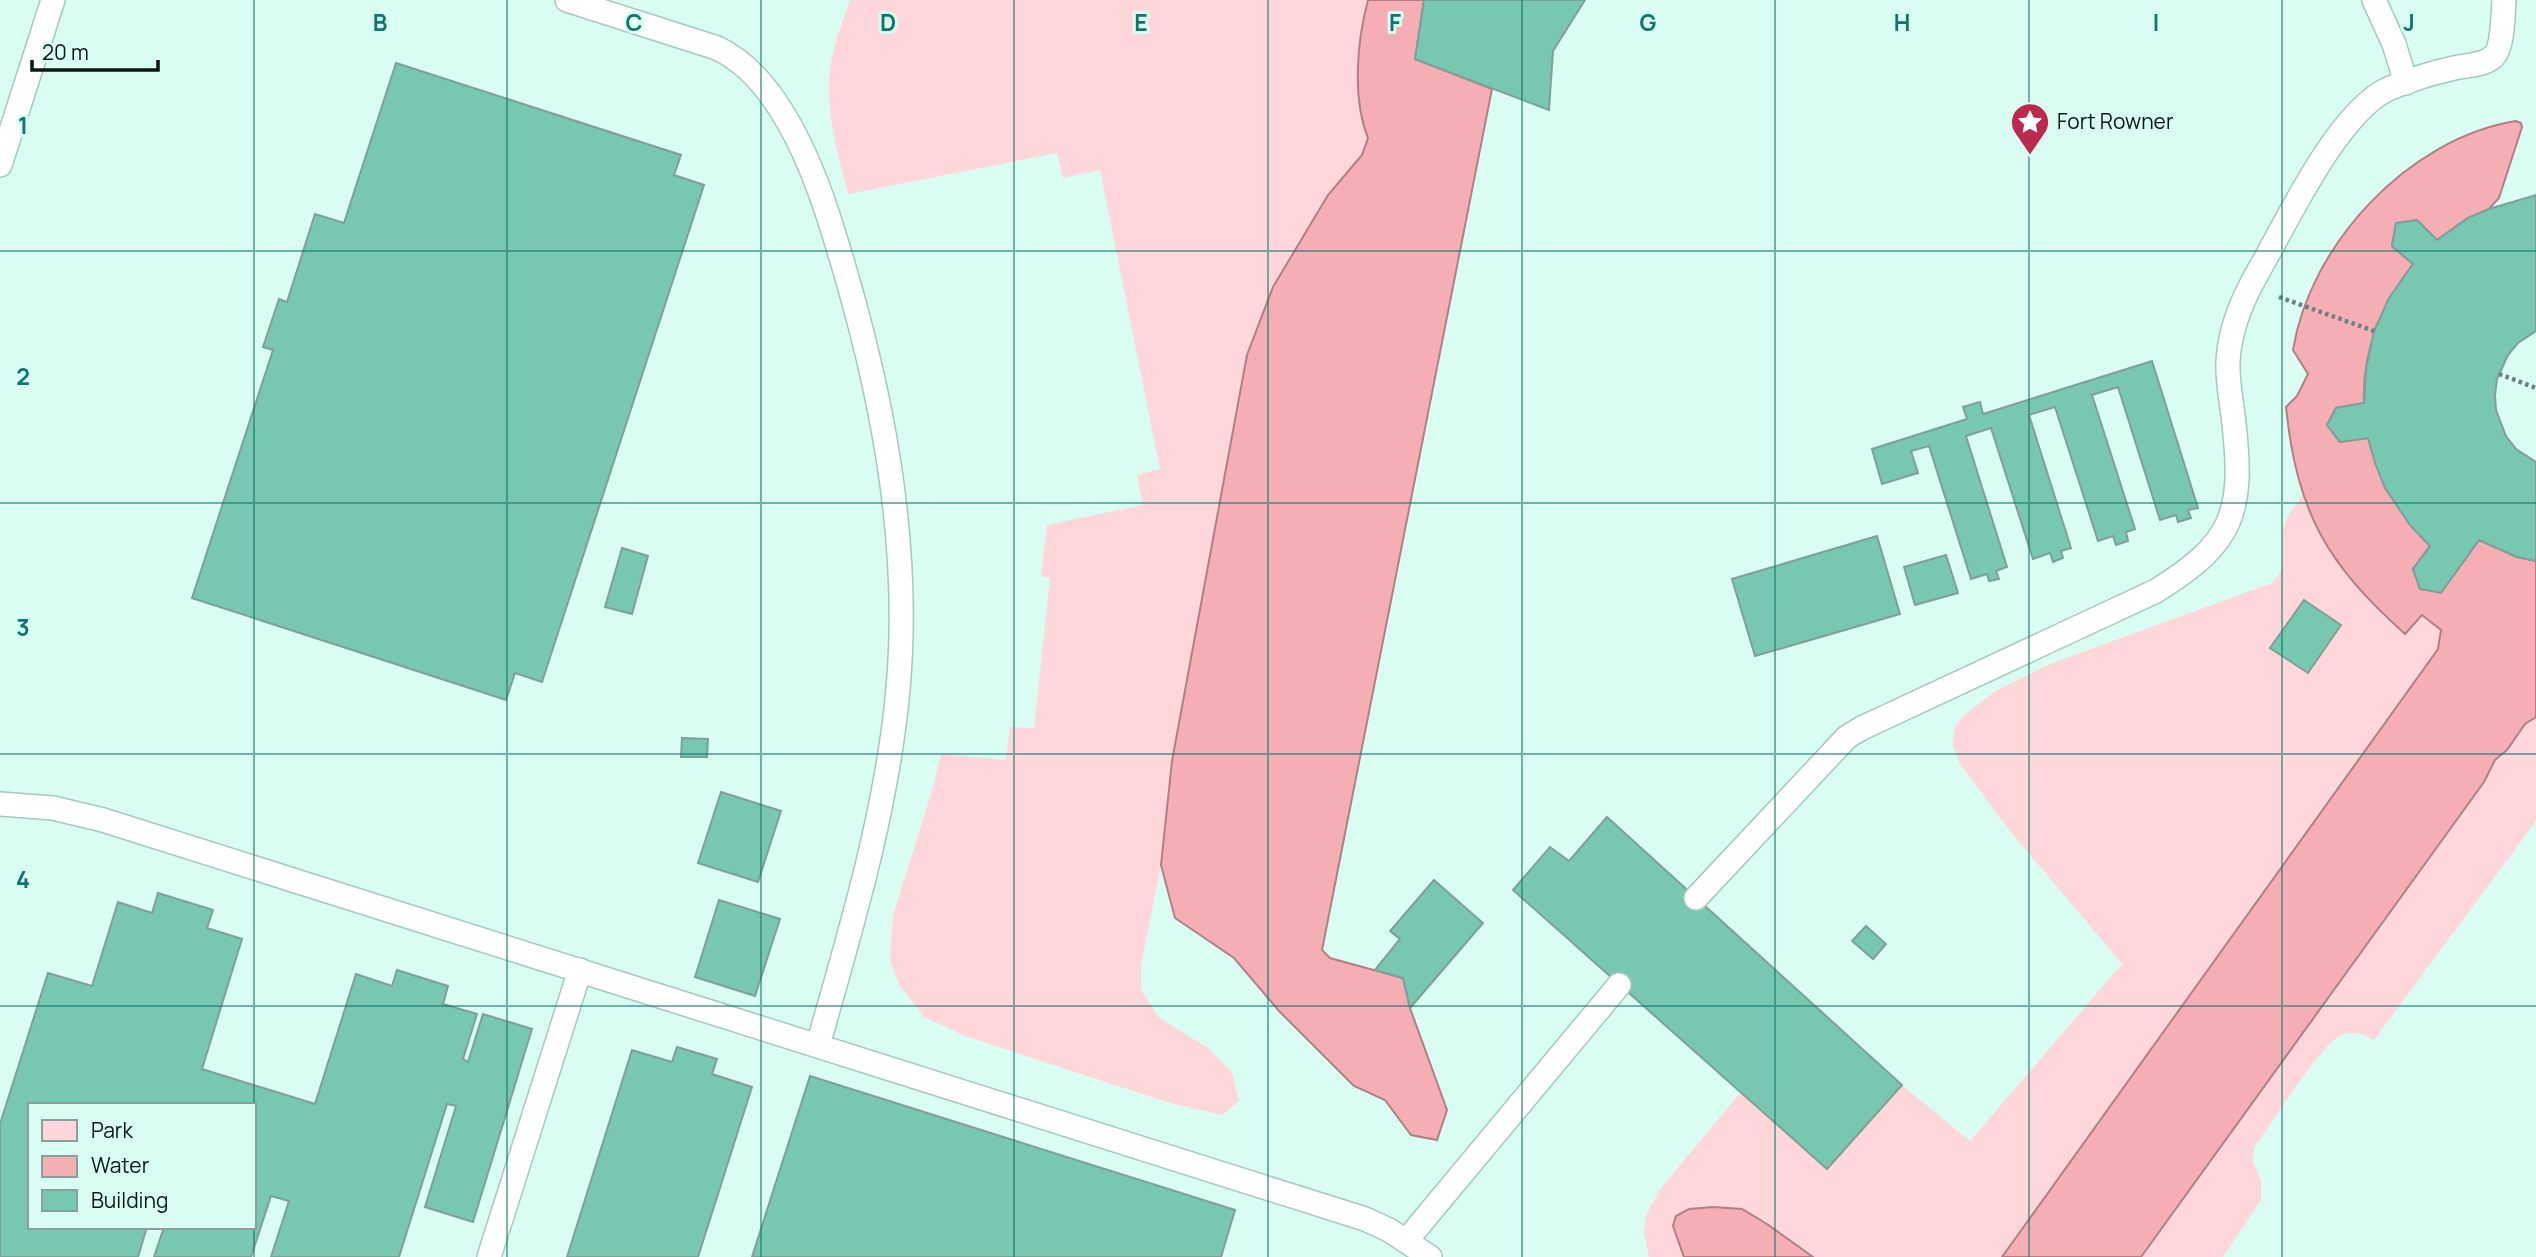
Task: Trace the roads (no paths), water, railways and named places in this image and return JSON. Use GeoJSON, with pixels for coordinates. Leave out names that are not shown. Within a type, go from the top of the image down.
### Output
{"type":"FeatureCollection","features":[{"type":"Feature","properties":{"kind":"lane"},"geometry":{"type":"LineString","coordinates":[[0,165],[53,0]]}},
{"type":"Feature","properties":{"kind":"lane"},"geometry":{"type":"LineString","coordinates":[[567,0],[717,48],[730,54],[758,80],[796,138],[818,184],[844,266],[868,359],[885,441],[896,517],[902,616],[898,689],[887,771],[865,877],[818,1045]]}},
{"type":"Feature","properties":{"kind":"lane"},"geometry":{"type":"LineString","coordinates":[[2374,0],[2394,44],[2406,83]]}},
{"type":"Feature","properties":{"kind":"lane"},"geometry":{"type":"LineString","coordinates":[[1696,898],[1847,737],[1861,728],[2157,591],[2199,562],[2217,543],[2228,525],[2238,480],[2228,378],[2230,341],[2237,313],[2276,239],[2346,124],[2371,100],[2406,83],[2493,58],[2499,43],[2504,0]]}},
{"type":"Feature","properties":{"kind":"lane"},"geometry":{"type":"LineString","coordinates":[[0,804],[53,808],[103,820],[818,1045],[1346,1213],[1389,1230],[1430,1257]]}},
{"type":"Feature","properties":{"kind":"lane"},"geometry":{"type":"LineString","coordinates":[[489,1257],[580,970]]}},
{"type":"Feature","properties":{"kind":"lane"},"geometry":{"type":"LineString","coordinates":[[1406,1241],[1619,985]]}},
{"type":"Feature","properties":{"kind":"water"},"geometry":{"type":"Polygon","coordinates":[[[1368,0],[1424,0],[1415,59],[1492,89],[1322,950],[1330,958],[1403,978],[1410,1008],[1447,1110],[1437,1140],[1411,1135],[1385,1100],[1354,1086],[1279,1011],[1234,958],[1175,918],[1161,865],[1172,761],[1247,355],[1273,287],[1328,195],[1362,155],[1368,138],[1360,105],[1358,69],[1361,33],[1368,0]]]}},
{"type":"Feature","properties":{"kind":"water"},"geometry":{"type":"Polygon","coordinates":[[[2516,121],[2521,123],[2522,127],[2499,198],[2489,209],[2468,218],[2437,240],[2417,220],[2396,224],[2392,246],[2413,264],[2392,296],[2376,329],[2366,365],[2364,403],[2336,408],[2327,425],[2340,442],[2368,438],[2384,483],[2408,522],[2430,546],[2413,569],[2420,589],[2441,592],[2479,540],[2517,557],[2536,561],[2536,717],[2525,724],[2507,750],[2495,760],[2484,782],[2141,1257],[2002,1257],[2438,649],[2441,630],[2422,615],[2405,634],[2355,584],[2320,534],[2298,477],[2291,444],[2286,407],[2297,396],[2308,374],[2293,350],[2303,310],[2320,272],[2343,235],[2371,202],[2403,173],[2438,149],[2476,131],[2516,121]]]}},
{"type":"Feature","properties":{"kind":"water"},"geometry":{"type":"Polygon","coordinates":[[[1689,1209],[1742,1209],[1813,1257],[1684,1257],[1673,1226],[1676,1216],[1689,1209]]]}},
{"type":"Feature","properties":{"kind":"place","name":"Fort Rowner"},"geometry":{"type":"Point","coordinates":[2030,156]}}]}
